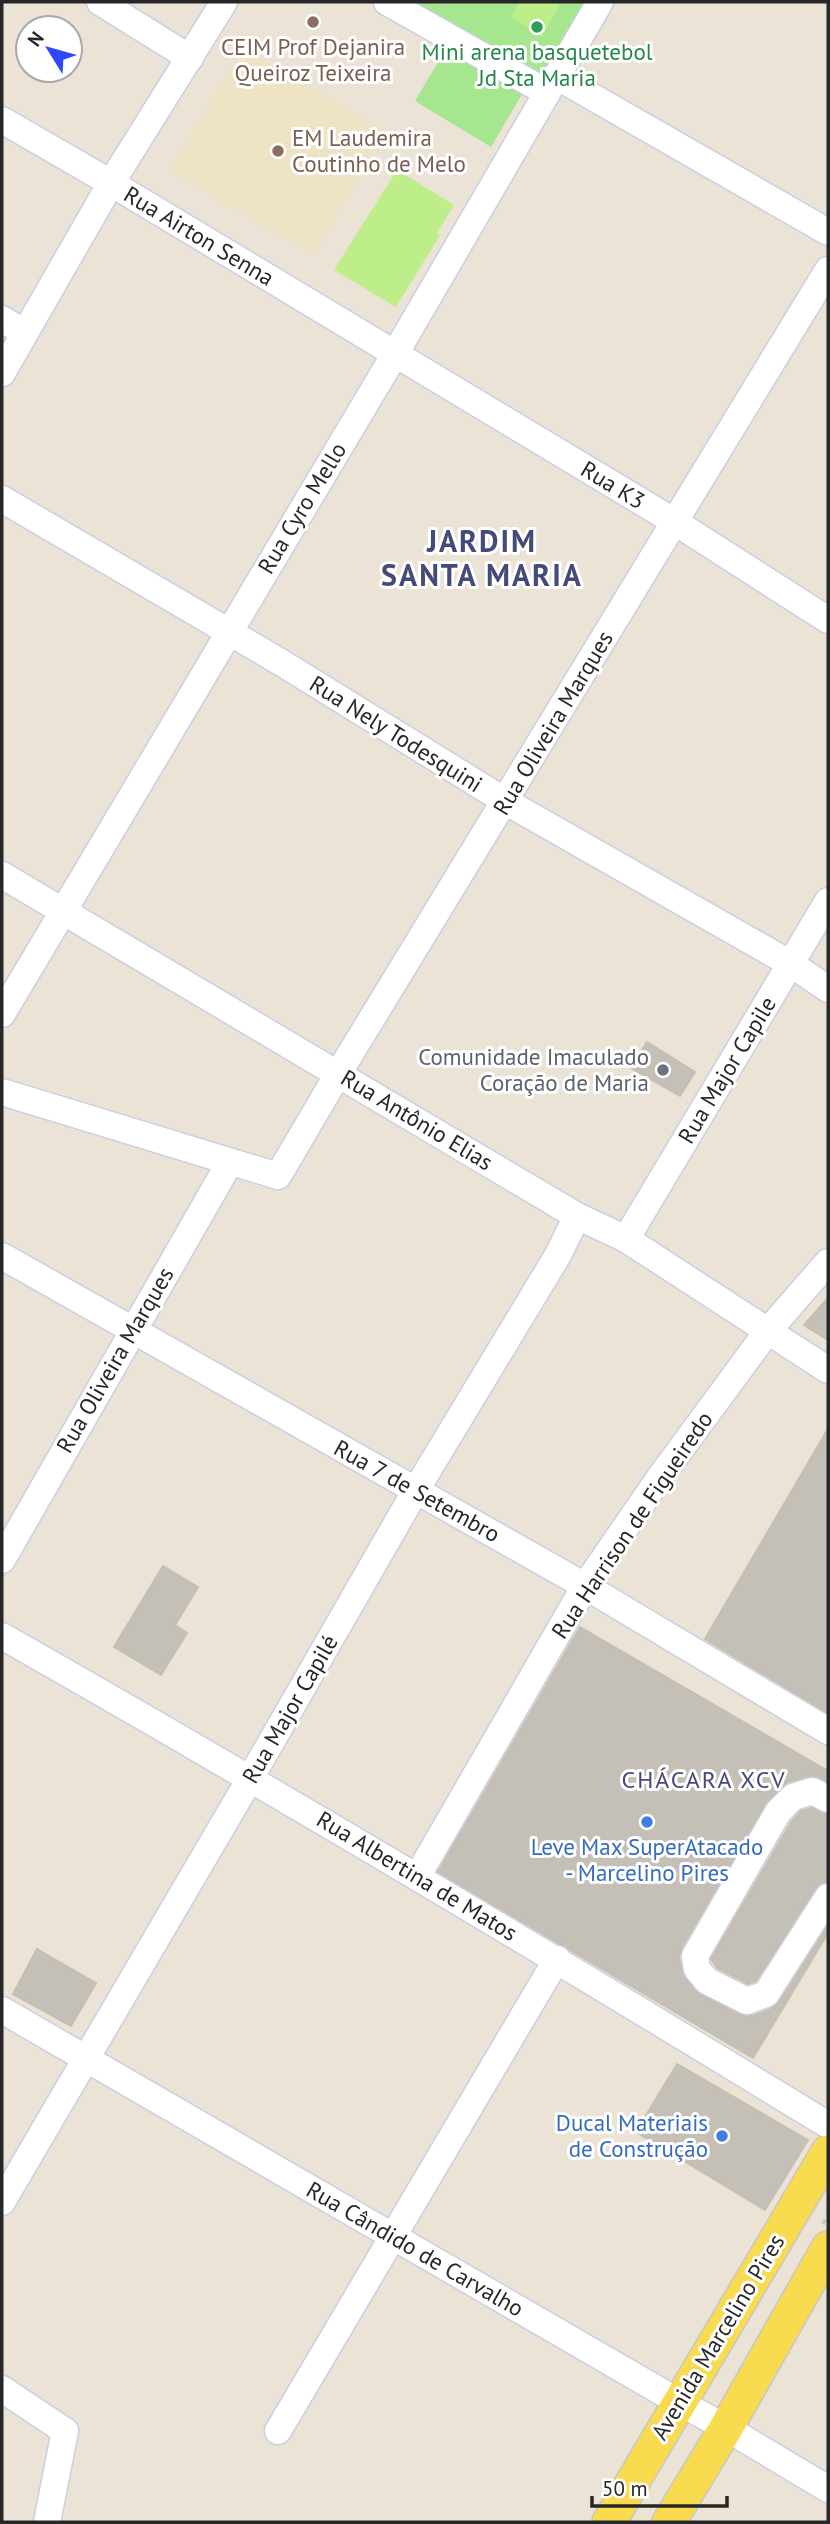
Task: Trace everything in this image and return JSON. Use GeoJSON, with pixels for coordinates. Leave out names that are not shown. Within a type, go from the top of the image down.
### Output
{"type":"FeatureCollection","features":[{"type":"Feature","properties":{"kind":"main road","name":"Avenida Marcelino Pires"},"geometry":{"type":"LineString","coordinates":[[609,2522],[828,2152]]}},
{"type":"Feature","properties":{"kind":"main road"},"geometry":{"type":"LineString","coordinates":[[669,2522],[726,2428],[828,2248]]}},
{"type":"Feature","properties":{"kind":"street"},"geometry":{"type":"LineString","coordinates":[[100,2],[190,58]]}},
{"type":"Feature","properties":{"kind":"street"},"geometry":{"type":"LineString","coordinates":[[2,373],[111,183],[224,2]]}},
{"type":"Feature","properties":{"kind":"street"},"geometry":{"type":"LineString","coordinates":[[387,2],[551,84],[828,232]]}},
{"type":"Feature","properties":{"kind":"street","name":"Rua Cyro Mello"},"geometry":{"type":"LineString","coordinates":[[2,1014],[600,2]]}},
{"type":"Feature","properties":{"kind":"street","name":"Rua Airton Senna"},"geometry":{"type":"LineString","coordinates":[[2,120],[394,354]]}},
{"type":"Feature","properties":{"kind":"street","name":"Rua Oliveira Marques"},"geometry":{"type":"LineString","coordinates":[[2,1560],[230,1162],[278,1177],[338,1073],[828,270]]}},
{"type":"Feature","properties":{"kind":"street"},"geometry":{"type":"LineString","coordinates":[[2,319],[25,333]]}},
{"type":"Feature","properties":{"kind":"street","name":"Rua K3"},"geometry":{"type":"LineString","coordinates":[[394,354],[675,522],[828,620]]}},
{"type":"Feature","properties":{"kind":"street","name":"Rua Nely Todesquini"},"geometry":{"type":"LineString","coordinates":[[2,499],[229,631],[505,802],[791,964],[828,989]]}},
{"type":"Feature","properties":{"kind":"street","name":"Rua Antônio Elias"},"geometry":{"type":"LineString","coordinates":[[2,875],[577,1216],[626,1240],[828,1370]]}},
{"type":"Feature","properties":{"kind":"street","name":"Rua Major Capile"},"geometry":{"type":"LineString","coordinates":[[626,1240],[828,901]]}},
{"type":"Feature","properties":{"kind":"street"},"geometry":{"type":"LineString","coordinates":[[2,1092],[230,1162]]}},
{"type":"Feature","properties":{"kind":"street","name":"Rua Major Capilé"},"geometry":{"type":"LineString","coordinates":[[2,2202],[416,1490],[558,1255],[577,1216]]}},
{"type":"Feature","properties":{"kind":"street","name":"Rua 7 de Setembro"},"geometry":{"type":"LineString","coordinates":[[2,1256],[585,1586],[828,1731]]}},
{"type":"Feature","properties":{"kind":"street","name":"Rua Harrison de Figueiredo"},"geometry":{"type":"LineString","coordinates":[[417,1877],[585,1586],[657,1480],[767,1332],[828,1262]]}},
{"type":"Feature","properties":{"kind":"street","name":"Rua Albertina de Matos"},"geometry":{"type":"LineString","coordinates":[[2,1636],[251,1777],[557,1959],[828,2125]]}},
{"type":"Feature","properties":{"kind":"street"},"geometry":{"type":"LineString","coordinates":[[827,1903],[766,1994],[757,1999],[747,2001],[707,1981],[697,1969],[695,1956],[778,1812],[793,1797],[812,1791],[828,1800]]}},
{"type":"Feature","properties":{"kind":"street"},"geometry":{"type":"LineString","coordinates":[[278,2431],[557,1959]]}},
{"type":"Feature","properties":{"kind":"street","name":"Rua Cândido de Carvalho"},"geometry":{"type":"LineString","coordinates":[[2,2010],[828,2489]]}},
{"type":"Feature","properties":{"kind":"street"},"geometry":{"type":"LineString","coordinates":[[2,2389],[65,2431],[47,2522]]}},
{"type":"Feature","properties":{"kind":"shaded area","name":"EM Laudemira Coutinho de Melo"},"geometry":{"type":"Polygon","coordinates":[[[242,48],[386,131],[314,255],[170,172],[242,48]]]}},
{"type":"Feature","properties":{"kind":"green space"},"geometry":{"type":"Polygon","coordinates":[[[404,2],[584,2],[538,80],[404,2]]]}},
{"type":"Feature","properties":{"kind":"green space","name":"Mini arena basquetebol Jd Sta Maria"},"geometry":{"type":"Polygon","coordinates":[[[519,2],[561,2],[542,37],[511,17],[519,2]]]}},
{"type":"Feature","properties":{"kind":"green space"},"geometry":{"type":"Polygon","coordinates":[[[449,44],[525,89],[491,147],[415,101],[449,44]]]}},
{"type":"Feature","properties":{"kind":"green space"},"geometry":{"type":"Polygon","coordinates":[[[397,170],[454,205],[437,233],[440,235],[396,307],[334,270],[397,170]]]}},
{"type":"Feature","properties":{"kind":"building","name":"Comunidade Imaculado Coração de Maria"},"geometry":{"type":"Polygon","coordinates":[[[647,1042],[695,1072],[680,1096],[631,1068],[647,1042]]]}},
{"type":"Feature","properties":{"kind":"building"},"geometry":{"type":"Polygon","coordinates":[[[828,1298],[828,1340],[804,1325],[828,1298]]]}},
{"type":"Feature","properties":{"kind":"building"},"geometry":{"type":"Polygon","coordinates":[[[828,1429],[828,1713],[705,1639],[828,1429]]]}},
{"type":"Feature","properties":{"kind":"building"},"geometry":{"type":"Polygon","coordinates":[[[163,1566],[198,1587],[175,1625],[187,1633],[161,1675],[114,1647],[163,1566]]]}},
{"type":"Feature","properties":{"kind":"building","name":"Leve Max SuperAtacado - Marcelino Pires"},"geometry":{"type":"Polygon","coordinates":[[[580,1627],[828,1771],[828,1782],[819,1777],[808,1776],[788,1782],[767,1801],[681,1949],[679,1958],[682,1972],[695,1991],[740,2015],[752,2016],[771,2009],[779,2002],[828,1926],[828,1933],[753,2058],[438,1872],[580,1627]]]}},
{"type":"Feature","properties":{"kind":"building"},"geometry":{"type":"Polygon","coordinates":[[[811,1808],[828,1815],[828,1881],[820,1883],[815,1889],[756,1981],[748,1984],[717,1968],[711,1959],[791,1822],[801,1811],[811,1808]]]}},
{"type":"Feature","properties":{"kind":"building"},"geometry":{"type":"Polygon","coordinates":[[[37,1949],[96,1983],[71,2026],[13,1994],[37,1949]]]}},
{"type":"Feature","properties":{"kind":"building","name":"Ducal Materiais de Construção"},"geometry":{"type":"Polygon","coordinates":[[[677,2064],[808,2140],[765,2210],[636,2132],[677,2064]]]}},
{"type":"Feature","properties":{"kind":"place","name":"CEIM Prof Dejanira Queiroz Teixeira"},"geometry":{"type":"Point","coordinates":[313,22]}},
{"type":"Feature","properties":{"kind":"place","name":"Mini arena basquetebol Jd Sta Maria"},"geometry":{"type":"Point","coordinates":[537,27]}},
{"type":"Feature","properties":{"kind":"place","name":"EM Laudemira Coutinho de Melo"},"geometry":{"type":"Point","coordinates":[278,151]}},
{"type":"Feature","properties":{"kind":"place","name":"Comunidade Imaculado Coração de Maria"},"geometry":{"type":"Point","coordinates":[663,1070]}},
{"type":"Feature","properties":{"kind":"place","name":"Leve Max SuperAtacado - Marcelino Pires"},"geometry":{"type":"Point","coordinates":[647,1822]}},
{"type":"Feature","properties":{"kind":"place","name":"Ducal Materiais de Construção"},"geometry":{"type":"Point","coordinates":[722,2136]}},
{"type":"Feature","properties":{"kind":"district","name":"JARDIM SANTA MARIA"},"geometry":{"type":"Point","coordinates":[482,559]}},
{"type":"Feature","properties":{"kind":"district","name":"CHÁCARA XCV"},"geometry":{"type":"Point","coordinates":[704,1780]}}]}
